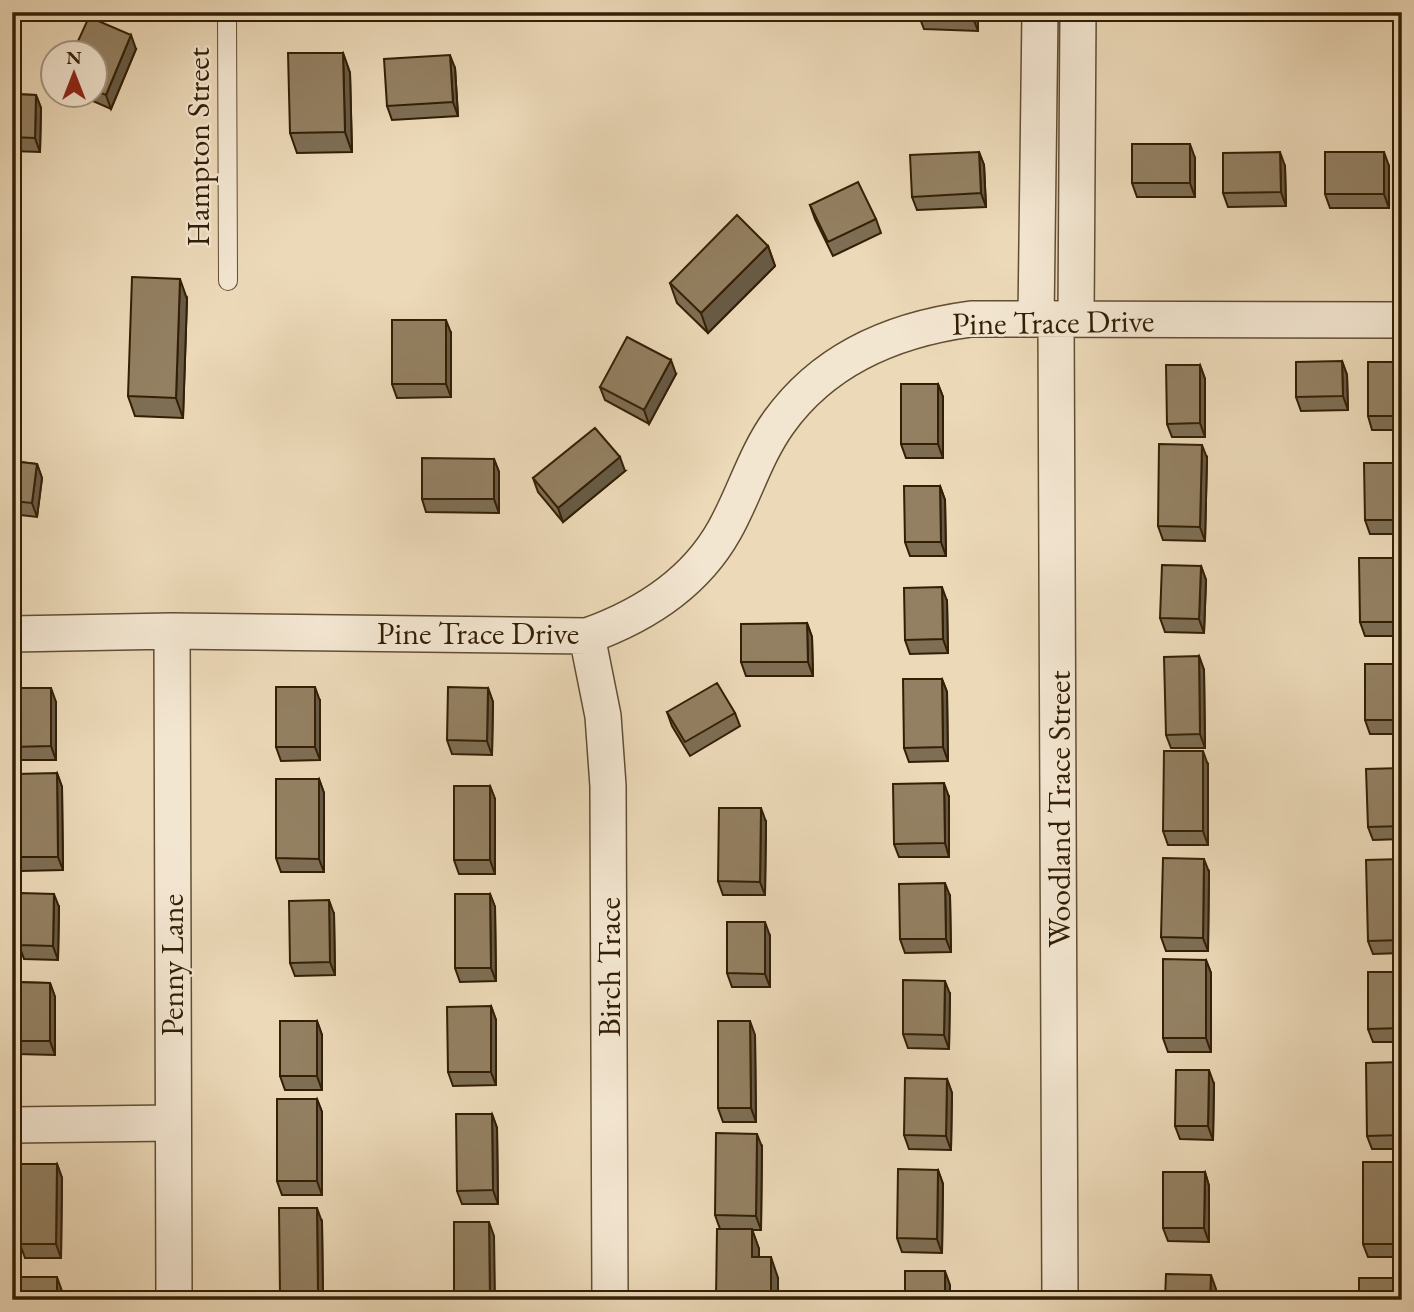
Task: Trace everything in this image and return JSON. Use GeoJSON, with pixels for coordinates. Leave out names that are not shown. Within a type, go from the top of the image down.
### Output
{"type":"FeatureCollection","features":[{"type":"Feature","properties":{"kind":"street","name":"Woodland Trace Street"},"geometry":{"type":"LineString","coordinates":[[1040,12],[1056,319],[1060,1300]]}},
{"type":"Feature","properties":{"kind":"street","name":"Woodland Trace Street"},"geometry":{"type":"LineString","coordinates":[[1056,319],[1078,12]]}},
{"type":"Feature","properties":{"kind":"street","name":"Pine Trace Drive"},"geometry":{"type":"LineString","coordinates":[[12,634],[172,631],[587,636],[644,611],[673,591],[695,570],[724,531],[779,421],[810,387],[843,361],[884,339],[934,324],[971,319],[1402,320]]}},
{"type":"Feature","properties":{"kind":"street","name":"Penny Lane"},"geometry":{"type":"LineString","coordinates":[[172,631],[174,1300]]}},
{"type":"Feature","properties":{"kind":"street","name":"Birch Trace"},"geometry":{"type":"LineString","coordinates":[[587,636],[603,716],[608,786],[610,1300]]}},
{"type":"Feature","properties":{"kind":"street"},"geometry":{"type":"LineString","coordinates":[[12,1125],[173,1123]]}},
{"type":"Feature","properties":{"kind":"lane","name":"Hampton Street"},"geometry":{"type":"LineString","coordinates":[[227,12],[229,281]]}},
{"type":"Feature","properties":{"kind":"building"},"geometry":{"type":"Polygon","coordinates":[[[919,12],[973,12],[973,18],[919,16],[919,12]]]}},
{"type":"Feature","properties":{"kind":"building"},"geometry":{"type":"Polygon","coordinates":[[[89,17],[131,35],[108,90],[108,38],[79,38],[89,17]]]}},
{"type":"Feature","properties":{"kind":"building"},"geometry":{"type":"Polygon","coordinates":[[[288,53],[343,53],[345,132],[290,133],[288,53]]]}},
{"type":"Feature","properties":{"kind":"building"},"geometry":{"type":"Polygon","coordinates":[[[450,55],[453,102],[387,106],[384,59],[450,55]]]}},
{"type":"Feature","properties":{"kind":"building"},"geometry":{"type":"Polygon","coordinates":[[[12,94],[36,95],[35,138],[12,137],[12,94]]]}},
{"type":"Feature","properties":{"kind":"building"},"geometry":{"type":"Polygon","coordinates":[[[1132,144],[1190,144],[1190,183],[1132,183],[1132,144]]]}},
{"type":"Feature","properties":{"kind":"building"},"geometry":{"type":"Polygon","coordinates":[[[979,152],[981,193],[912,197],[910,155],[979,152]]]}},
{"type":"Feature","properties":{"kind":"building"},"geometry":{"type":"Polygon","coordinates":[[[1280,152],[1281,192],[1223,193],[1223,153],[1280,152]]]}},
{"type":"Feature","properties":{"kind":"building"},"geometry":{"type":"Polygon","coordinates":[[[1325,152],[1384,152],[1384,194],[1325,194],[1325,152]]]}},
{"type":"Feature","properties":{"kind":"building"},"geometry":{"type":"Polygon","coordinates":[[[858,182],[876,219],[828,242],[810,205],[858,182]]]}},
{"type":"Feature","properties":{"kind":"building"},"geometry":{"type":"Polygon","coordinates":[[[737,215],[768,246],[701,313],[670,283],[737,215]]]}},
{"type":"Feature","properties":{"kind":"building"},"geometry":{"type":"Polygon","coordinates":[[[132,277],[180,279],[176,398],[128,396],[132,277]]]}},
{"type":"Feature","properties":{"kind":"building"},"geometry":{"type":"Polygon","coordinates":[[[392,320],[446,320],[446,384],[392,384],[392,320]]]}},
{"type":"Feature","properties":{"kind":"building"},"geometry":{"type":"Polygon","coordinates":[[[627,337],[671,360],[644,410],[600,387],[627,337]]]}},
{"type":"Feature","properties":{"kind":"building"},"geometry":{"type":"Polygon","coordinates":[[[1342,361],[1343,396],[1296,397],[1296,362],[1342,361]]]}},
{"type":"Feature","properties":{"kind":"building"},"geometry":{"type":"Polygon","coordinates":[[[1368,362],[1402,362],[1402,416],[1368,416],[1368,362]]]}},
{"type":"Feature","properties":{"kind":"building"},"geometry":{"type":"Polygon","coordinates":[[[1166,365],[1200,365],[1200,423],[1167,424],[1166,365]]]}},
{"type":"Feature","properties":{"kind":"building"},"geometry":{"type":"Polygon","coordinates":[[[901,384],[938,384],[938,444],[901,444],[901,384]]]}},
{"type":"Feature","properties":{"kind":"building"},"geometry":{"type":"Polygon","coordinates":[[[595,428],[620,457],[558,508],[533,478],[595,428]]]}},
{"type":"Feature","properties":{"kind":"building"},"geometry":{"type":"Polygon","coordinates":[[[1159,444],[1202,445],[1200,527],[1158,526],[1159,444]]]}},
{"type":"Feature","properties":{"kind":"building"},"geometry":{"type":"Polygon","coordinates":[[[422,458],[494,459],[494,499],[422,499],[422,458]]]}},
{"type":"Feature","properties":{"kind":"building"},"geometry":{"type":"Polygon","coordinates":[[[12,461],[37,464],[32,503],[12,501],[12,461]]]}},
{"type":"Feature","properties":{"kind":"building"},"geometry":{"type":"Polygon","coordinates":[[[1364,463],[1402,463],[1402,520],[1365,520],[1364,463]]]}},
{"type":"Feature","properties":{"kind":"building"},"geometry":{"type":"Polygon","coordinates":[[[904,486],[940,486],[941,542],[905,542],[904,486]]]}},
{"type":"Feature","properties":{"kind":"building"},"geometry":{"type":"Polygon","coordinates":[[[1359,558],[1397,558],[1398,622],[1360,622],[1359,558]]]}},
{"type":"Feature","properties":{"kind":"building"},"geometry":{"type":"Polygon","coordinates":[[[1162,565],[1201,566],[1199,619],[1160,618],[1162,565]]]}},
{"type":"Feature","properties":{"kind":"building"},"geometry":{"type":"Polygon","coordinates":[[[942,587],[943,639],[905,640],[904,588],[942,587]]]}},
{"type":"Feature","properties":{"kind":"building"},"geometry":{"type":"Polygon","coordinates":[[[807,623],[808,662],[741,662],[741,624],[807,623]]]}},
{"type":"Feature","properties":{"kind":"building"},"geometry":{"type":"Polygon","coordinates":[[[1199,656],[1200,734],[1166,735],[1164,657],[1199,656]]]}},
{"type":"Feature","properties":{"kind":"building"},"geometry":{"type":"Polygon","coordinates":[[[1365,664],[1402,664],[1402,720],[1365,720],[1365,664]]]}},
{"type":"Feature","properties":{"kind":"building"},"geometry":{"type":"Polygon","coordinates":[[[903,679],[942,679],[943,747],[904,748],[903,679]]]}},
{"type":"Feature","properties":{"kind":"building"},"geometry":{"type":"Polygon","coordinates":[[[717,683],[735,713],[685,742],[667,712],[717,683]]]}},
{"type":"Feature","properties":{"kind":"building"},"geometry":{"type":"Polygon","coordinates":[[[276,687],[315,687],[315,747],[276,747],[276,687]]]}},
{"type":"Feature","properties":{"kind":"building"},"geometry":{"type":"Polygon","coordinates":[[[448,687],[488,688],[487,741],[447,740],[448,687]]]}},
{"type":"Feature","properties":{"kind":"building"},"geometry":{"type":"Polygon","coordinates":[[[12,688],[51,688],[51,746],[12,747],[12,688]]]}},
{"type":"Feature","properties":{"kind":"building"},"geometry":{"type":"Polygon","coordinates":[[[1164,751],[1203,751],[1203,831],[1163,831],[1164,751]]]}},
{"type":"Feature","properties":{"kind":"building"},"geometry":{"type":"Polygon","coordinates":[[[1402,768],[1402,826],[1368,827],[1366,769],[1402,768]]]}},
{"type":"Feature","properties":{"kind":"building"},"geometry":{"type":"Polygon","coordinates":[[[57,773],[58,857],[16,857],[16,774],[57,773]]]}},
{"type":"Feature","properties":{"kind":"building"},"geometry":{"type":"Polygon","coordinates":[[[276,779],[319,779],[319,859],[276,858],[276,779]]]}},
{"type":"Feature","properties":{"kind":"building"},"geometry":{"type":"Polygon","coordinates":[[[944,783],[945,843],[894,844],[893,784],[944,783]]]}},
{"type":"Feature","properties":{"kind":"building"},"geometry":{"type":"Polygon","coordinates":[[[454,786],[490,786],[490,860],[454,860],[454,786]]]}},
{"type":"Feature","properties":{"kind":"building"},"geometry":{"type":"Polygon","coordinates":[[[719,808],[761,808],[760,882],[718,881],[719,808]]]}},
{"type":"Feature","properties":{"kind":"building"},"geometry":{"type":"Polygon","coordinates":[[[1163,858],[1204,859],[1203,938],[1161,937],[1163,858]]]}},
{"type":"Feature","properties":{"kind":"building"},"geometry":{"type":"Polygon","coordinates":[[[1402,859],[1402,940],[1368,941],[1366,860],[1402,859]]]}},
{"type":"Feature","properties":{"kind":"building"},"geometry":{"type":"Polygon","coordinates":[[[945,883],[946,939],[900,939],[899,884],[945,883]]]}},
{"type":"Feature","properties":{"kind":"building"},"geometry":{"type":"Polygon","coordinates":[[[20,893],[54,894],[53,946],[19,945],[20,893]]]}},
{"type":"Feature","properties":{"kind":"building"},"geometry":{"type":"Polygon","coordinates":[[[455,894],[490,894],[491,968],[455,968],[455,894]]]}},
{"type":"Feature","properties":{"kind":"building"},"geometry":{"type":"Polygon","coordinates":[[[329,900],[330,962],[290,963],[289,901],[329,900]]]}},
{"type":"Feature","properties":{"kind":"building"},"geometry":{"type":"Polygon","coordinates":[[[727,922],[765,922],[765,974],[727,973],[727,922]]]}},
{"type":"Feature","properties":{"kind":"building"},"geometry":{"type":"Polygon","coordinates":[[[1163,959],[1206,960],[1206,1038],[1163,1038],[1163,959]]]}},
{"type":"Feature","properties":{"kind":"building"},"geometry":{"type":"Polygon","coordinates":[[[1368,972],[1402,972],[1402,1028],[1368,1029],[1368,972]]]}},
{"type":"Feature","properties":{"kind":"building"},"geometry":{"type":"Polygon","coordinates":[[[903,980],[945,981],[944,1035],[903,1034],[903,980]]]}},
{"type":"Feature","properties":{"kind":"building"},"geometry":{"type":"Polygon","coordinates":[[[12,982],[50,983],[50,1041],[12,1041],[12,982]]]}},
{"type":"Feature","properties":{"kind":"building"},"geometry":{"type":"Polygon","coordinates":[[[491,1006],[491,1072],[448,1072],[447,1007],[491,1006]]]}},
{"type":"Feature","properties":{"kind":"building"},"geometry":{"type":"Polygon","coordinates":[[[280,1021],[317,1021],[317,1076],[280,1076],[280,1021]]]}},
{"type":"Feature","properties":{"kind":"building"},"geometry":{"type":"Polygon","coordinates":[[[718,1021],[750,1021],[751,1108],[718,1108],[718,1021]]]}},
{"type":"Feature","properties":{"kind":"building"},"geometry":{"type":"Polygon","coordinates":[[[1402,1062],[1402,1135],[1367,1136],[1366,1063],[1402,1062]]]}},
{"type":"Feature","properties":{"kind":"building"},"geometry":{"type":"Polygon","coordinates":[[[1176,1070],[1209,1070],[1208,1126],[1175,1126],[1176,1070]]]}},
{"type":"Feature","properties":{"kind":"building"},"geometry":{"type":"Polygon","coordinates":[[[905,1078],[947,1079],[946,1136],[904,1135],[905,1078]]]}},
{"type":"Feature","properties":{"kind":"building"},"geometry":{"type":"Polygon","coordinates":[[[277,1099],[317,1099],[317,1181],[277,1181],[277,1099]]]}},
{"type":"Feature","properties":{"kind":"building"},"geometry":{"type":"Polygon","coordinates":[[[456,1114],[492,1114],[493,1190],[457,1191],[456,1114]]]}},
{"type":"Feature","properties":{"kind":"building"},"geometry":{"type":"Polygon","coordinates":[[[716,1133],[757,1134],[756,1216],[715,1215],[716,1133]]]}},
{"type":"Feature","properties":{"kind":"building"},"geometry":{"type":"Polygon","coordinates":[[[1363,1162],[1402,1162],[1402,1244],[1363,1244],[1363,1162]]]}},
{"type":"Feature","properties":{"kind":"building"},"geometry":{"type":"Polygon","coordinates":[[[20,1164],[57,1164],[56,1244],[20,1244],[20,1164]]]}},
{"type":"Feature","properties":{"kind":"building"},"geometry":{"type":"Polygon","coordinates":[[[898,1169],[938,1170],[937,1239],[897,1238],[898,1169]]]}},
{"type":"Feature","properties":{"kind":"building"},"geometry":{"type":"Polygon","coordinates":[[[1163,1172],[1205,1172],[1204,1228],[1163,1228],[1163,1172]]]}},
{"type":"Feature","properties":{"kind":"building"},"geometry":{"type":"Polygon","coordinates":[[[279,1208],[317,1208],[318,1294],[280,1294],[279,1208]]]}},
{"type":"Feature","properties":{"kind":"building"},"geometry":{"type":"Polygon","coordinates":[[[454,1222],[489,1222],[490,1300],[454,1300],[454,1222]]]}},
{"type":"Feature","properties":{"kind":"building"},"geometry":{"type":"Polygon","coordinates":[[[717,1229],[752,1229],[752,1257],[771,1257],[771,1300],[716,1300],[717,1229]]]}},
{"type":"Feature","properties":{"kind":"building"},"geometry":{"type":"Polygon","coordinates":[[[905,1271],[945,1271],[945,1300],[905,1300],[905,1271]]]}},
{"type":"Feature","properties":{"kind":"building"},"geometry":{"type":"Polygon","coordinates":[[[1166,1274],[1211,1275],[1210,1300],[1165,1300],[1166,1274]]]}},
{"type":"Feature","properties":{"kind":"building"},"geometry":{"type":"Polygon","coordinates":[[[18,1277],[57,1277],[57,1300],[18,1300],[18,1277]]]}},
{"type":"Feature","properties":{"kind":"building"},"geometry":{"type":"Polygon","coordinates":[[[1359,1278],[1398,1278],[1398,1300],[1359,1300],[1359,1278]]]}}]}
